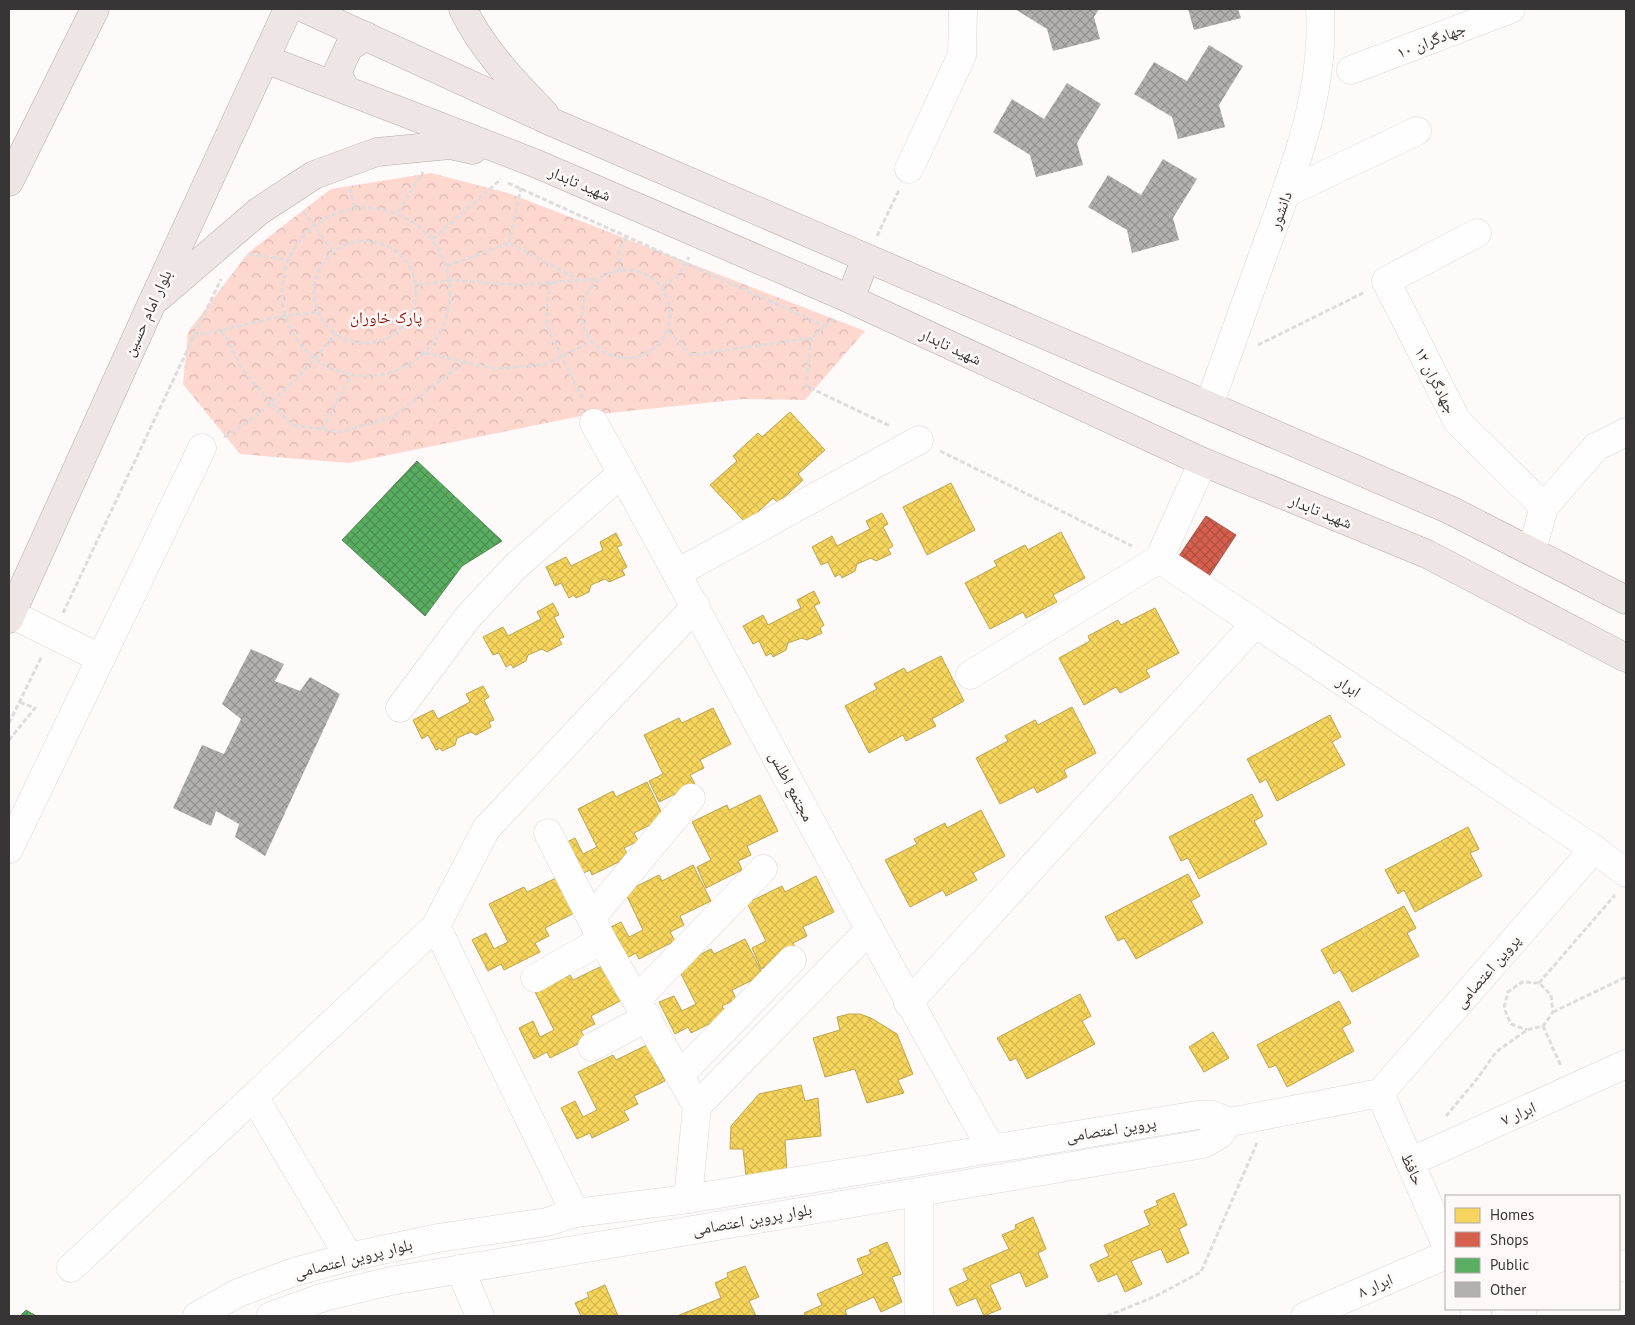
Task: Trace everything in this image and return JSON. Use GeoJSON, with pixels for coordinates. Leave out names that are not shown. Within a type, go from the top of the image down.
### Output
{"type":"FeatureCollection","features":[{"type":"Feature","properties":{"kind":"main road"},"geometry":{"type":"LineString","coordinates":[[9,182],[95,9]]}},
{"type":"Feature","properties":{"kind":"main road","name":"بلوار امام حسین"},"geometry":{"type":"LineString","coordinates":[[10,617],[288,9]]}},
{"type":"Feature","properties":{"kind":"main road"},"geometry":{"type":"LineString","coordinates":[[306,9],[554,123],[1450,510],[1532,550],[1626,600]]}},
{"type":"Feature","properties":{"kind":"main road"},"geometry":{"type":"LineString","coordinates":[[463,9],[482,42],[503,70],[554,123]]}},
{"type":"Feature","properties":{"kind":"main road"},"geometry":{"type":"LineString","coordinates":[[346,90],[337,73],[348,47],[366,36]]}},
{"type":"Feature","properties":{"kind":"main road","name":"شهید تابدار"},"geometry":{"type":"LineString","coordinates":[[265,59],[537,164],[850,299],[1203,462],[1427,554],[1626,658]]}},
{"type":"Feature","properties":{"kind":"main road"},"geometry":{"type":"LineString","coordinates":[[152,303],[259,211],[314,175],[377,152],[450,145],[537,164]]}},
{"type":"Feature","properties":{"kind":"main road"},"geometry":{"type":"LineString","coordinates":[[850,299],[866,258]]}},
{"type":"Feature","properties":{"kind":"street"},"geometry":{"type":"LineString","coordinates":[[909,169],[962,55],[963,9]]}},
{"type":"Feature","properties":{"kind":"street","name":"دانشور"},"geometry":{"type":"LineString","coordinates":[[1209,405],[1286,193],[1314,104],[1321,33],[1320,9]]}},
{"type":"Feature","properties":{"kind":"street","name":"جهادگران ۱۰"},"geometry":{"type":"LineString","coordinates":[[1351,70],[1461,18],[1511,9]]}},
{"type":"Feature","properties":{"kind":"street"},"geometry":{"type":"LineString","coordinates":[[1286,193],[1417,131]]}},
{"type":"Feature","properties":{"kind":"street"},"geometry":{"type":"LineString","coordinates":[[1386,281],[1477,233]]}},
{"type":"Feature","properties":{"kind":"street","name":"جهادگران ۱۲"},"geometry":{"type":"LineString","coordinates":[[1386,281],[1456,421],[1544,507]]}},
{"type":"Feature","properties":{"kind":"street","name":"مجتمع اطلس"},"geometry":{"type":"LineString","coordinates":[[594,423],[696,606],[908,1003],[991,1148]]}},
{"type":"Feature","properties":{"kind":"street"},"geometry":{"type":"LineString","coordinates":[[1532,550],[1544,507],[1596,446],[1626,432]]}},
{"type":"Feature","properties":{"kind":"street"},"geometry":{"type":"LineString","coordinates":[[677,573],[919,440]]}},
{"type":"Feature","properties":{"kind":"street"},"geometry":{"type":"LineString","coordinates":[[9,849],[202,448]]}},
{"type":"Feature","properties":{"kind":"street"},"geometry":{"type":"LineString","coordinates":[[970,675],[1159,559],[1203,462]]}},
{"type":"Feature","properties":{"kind":"street"},"geometry":{"type":"LineString","coordinates":[[400,708],[467,618],[516,566],[622,473]]}},
{"type":"Feature","properties":{"kind":"street","name":"ابرار"},"geometry":{"type":"LineString","coordinates":[[1159,559],[1594,849],[1623,881]]}},
{"type":"Feature","properties":{"kind":"street"},"geometry":{"type":"LineString","coordinates":[[71,1268],[436,926],[486,829],[696,606]]}},
{"type":"Feature","properties":{"kind":"street"},"geometry":{"type":"LineString","coordinates":[[10,617],[52,634],[100,658]]}},
{"type":"Feature","properties":{"kind":"street"},"geometry":{"type":"LineString","coordinates":[[908,1003],[1255,624]]}},
{"type":"Feature","properties":{"kind":"street"},"geometry":{"type":"LineString","coordinates":[[535,978],[597,928],[691,798]]}},
{"type":"Feature","properties":{"kind":"street"},"geometry":{"type":"LineString","coordinates":[[548,833],[597,928],[697,1106],[688,1198]]}},
{"type":"Feature","properties":{"kind":"street","name":"پروین اعتصامی"},"geometry":{"type":"LineString","coordinates":[[1380,1093],[1594,849]]}},
{"type":"Feature","properties":{"kind":"street"},"geometry":{"type":"LineString","coordinates":[[592,1047],[642,1008],[763,869]]}},
{"type":"Feature","properties":{"kind":"street"},"geometry":{"type":"LineString","coordinates":[[436,926],[575,1214]]}},
{"type":"Feature","properties":{"kind":"street"},"geometry":{"type":"LineString","coordinates":[[697,1106],[869,930]]}},
{"type":"Feature","properties":{"kind":"street"},"geometry":{"type":"LineString","coordinates":[[680,1075],[792,960]]}},
{"type":"Feature","properties":{"kind":"street","name":"ابرار ۷"},"geometry":{"type":"LineString","coordinates":[[1410,1162],[1626,1064]]}},
{"type":"Feature","properties":{"kind":"street"},"geometry":{"type":"LineString","coordinates":[[1230,1122],[1380,1093]]}},
{"type":"Feature","properties":{"kind":"street","name":"حافظ"},"geometry":{"type":"LineString","coordinates":[[1380,1093],[1445,1243]]}},
{"type":"Feature","properties":{"kind":"street"},"geometry":{"type":"LineString","coordinates":[[254,1097],[349,1257]]}},
{"type":"Feature","properties":{"kind":"street","name":"پروین اعتصامی"},"geometry":{"type":"LineString","coordinates":[[991,1148],[1198,1115],[1212,1115],[1230,1122]]}},
{"type":"Feature","properties":{"kind":"street","name":"بلوار پروین اعتصامی"},"geometry":{"type":"LineString","coordinates":[[271,1316],[324,1297],[391,1281],[1203,1144],[1219,1135],[1230,1122]]}},
{"type":"Feature","properties":{"kind":"street","name":"بلوار پروین اعتصامی"},"geometry":{"type":"LineString","coordinates":[[197,1316],[238,1293],[294,1272],[349,1257],[438,1238],[547,1222],[575,1214],[688,1198],[991,1148]]}},
{"type":"Feature","properties":{"kind":"street"},"geometry":{"type":"LineString","coordinates":[[919,1192],[919,1316]]}},
{"type":"Feature","properties":{"kind":"street","name":"ابرار ۸"},"geometry":{"type":"LineString","coordinates":[[1305,1316],[1445,1255]]}},
{"type":"Feature","properties":{"kind":"street"},"geometry":{"type":"LineString","coordinates":[[460,1269],[480,1316]]}},
{"type":"Feature","properties":{"kind":"street"},"geometry":{"type":"LineString","coordinates":[[1506,1316],[1521,1310]]}},
{"type":"Feature","properties":{"kind":"path"},"geometry":{"type":"LineString","coordinates":[[866,258],[909,169]]}},
{"type":"Feature","properties":{"kind":"path"},"geometry":{"type":"LineString","coordinates":[[398,212],[424,170]]}},
{"type":"Feature","properties":{"kind":"path"},"geometry":{"type":"LineString","coordinates":[[492,176],[827,327]]}},
{"type":"Feature","properties":{"kind":"path"},"geometry":{"type":"LineString","coordinates":[[434,239],[501,180]]}},
{"type":"Feature","properties":{"kind":"path"},"geometry":{"type":"LineString","coordinates":[[510,243],[521,188]]}},
{"type":"Feature","properties":{"kind":"path"},"geometry":{"type":"LineString","coordinates":[[299,205],[334,251]]}},
{"type":"Feature","properties":{"kind":"path"},"geometry":{"type":"LineString","coordinates":[[354,207],[398,212],[434,239],[447,266],[451,280],[447,319],[425,353],[391,373],[351,376],[315,360],[296,341],[284,316],[280,288],[287,260],[313,225],[354,207]]}},
{"type":"Feature","properties":{"kind":"path"},"geometry":{"type":"LineString","coordinates":[[620,270],[620,249],[644,211]]}},
{"type":"Feature","properties":{"kind":"path"},"geometry":{"type":"LineString","coordinates":[[662,286],[678,276],[699,235]]}},
{"type":"Feature","properties":{"kind":"path"},"geometry":{"type":"LineString","coordinates":[[358,240],[385,244],[407,260],[418,285],[415,309],[402,330],[381,342],[357,344],[335,334],[325,325],[317,312],[313,290],[319,268],[334,251],[358,240]]}},
{"type":"Feature","properties":{"kind":"path"},"geometry":{"type":"LineString","coordinates":[[447,266],[510,243],[579,280]]}},
{"type":"Feature","properties":{"kind":"path"},"geometry":{"type":"LineString","coordinates":[[243,253],[287,260]]}},
{"type":"Feature","properties":{"kind":"path"},"geometry":{"type":"LineString","coordinates":[[418,285],[451,280],[518,284],[599,279],[620,270],[643,272],[662,286],[671,308],[668,331],[654,349],[632,358],[609,356],[591,342],[582,320],[585,297],[599,279]]}},
{"type":"Feature","properties":{"kind":"path"},"geometry":{"type":"LineString","coordinates":[[9,723],[222,277]]}},
{"type":"Feature","properties":{"kind":"path"},"geometry":{"type":"LineString","coordinates":[[1224,362],[1386,281]]}},
{"type":"Feature","properties":{"kind":"path"},"geometry":{"type":"LineString","coordinates":[[551,282],[547,302],[547,328],[594,423]]}},
{"type":"Feature","properties":{"kind":"path"},"geometry":{"type":"LineString","coordinates":[[668,331],[691,354],[811,338],[827,327],[850,299]]}},
{"type":"Feature","properties":{"kind":"path"},"geometry":{"type":"LineString","coordinates":[[193,337],[284,316],[317,312]]}},
{"type":"Feature","properties":{"kind":"path"},"geometry":{"type":"LineString","coordinates":[[222,330],[242,369],[292,425],[341,432],[392,416],[465,362]]}},
{"type":"Feature","properties":{"kind":"path"},"geometry":{"type":"LineString","coordinates":[[202,448],[243,427],[315,360],[335,334]]}},
{"type":"Feature","properties":{"kind":"path"},"geometry":{"type":"LineString","coordinates":[[811,338],[806,386],[1159,559]]}},
{"type":"Feature","properties":{"kind":"path"},"geometry":{"type":"LineString","coordinates":[[425,353],[496,369],[545,364],[591,342]]}},
{"type":"Feature","properties":{"kind":"path"},"geometry":{"type":"LineString","coordinates":[[322,429],[351,376]]}},
{"type":"Feature","properties":{"kind":"path"},"geometry":{"type":"LineString","coordinates":[[9,740],[35,708],[19,702]]}},
{"type":"Feature","properties":{"kind":"path"},"geometry":{"type":"LineString","coordinates":[[1539,984],[1623,881]]}},
{"type":"Feature","properties":{"kind":"path"},"geometry":{"type":"LineString","coordinates":[[1443,1120],[1477,1079],[1496,1052],[1527,1030],[1543,1026],[1553,1012],[1626,977]]}},
{"type":"Feature","properties":{"kind":"path"},"geometry":{"type":"LineString","coordinates":[[1527,1030],[1511,1024],[1504,1008],[1508,992],[1522,982],[1539,984],[1551,995],[1553,1012]]}},
{"type":"Feature","properties":{"kind":"path"},"geometry":{"type":"LineString","coordinates":[[1543,1026],[1571,1089]]}},
{"type":"Feature","properties":{"kind":"path"},"geometry":{"type":"LineString","coordinates":[[1107,1316],[1156,1296],[1201,1272],[1269,1115]]}},
{"type":"Feature","properties":{"kind":"green space","name":"پارک خاوران"},"geometry":{"type":"Polygon","coordinates":[[[431,173],[508,193],[865,331],[805,400],[743,399],[581,416],[349,463],[240,454],[183,384],[188,332],[248,253],[331,189],[431,173]]]}},
{"type":"Feature","properties":{"kind":"building: Homes"},"geometry":{"type":"Polygon","coordinates":[[[790,412],[825,450],[798,474],[803,480],[778,503],[773,498],[746,523],[710,485],[737,461],[733,456],[758,433],[762,437],[790,412]]]}},
{"type":"Feature","properties":{"kind":"building: Homes"},"geometry":{"type":"Polygon","coordinates":[[[951,483],[975,530],[927,555],[903,507],[951,483]]]}},
{"type":"Feature","properties":{"kind":"building: Homes"},"geometry":{"type":"Polygon","coordinates":[[[882,513],[888,524],[883,527],[893,546],[888,549],[891,554],[876,561],[871,558],[857,564],[855,571],[842,578],[840,574],[835,577],[828,562],[821,565],[812,547],[832,536],[837,546],[870,529],[866,521],[882,513]]]}},
{"type":"Feature","properties":{"kind":"building: Homes"},"geometry":{"type":"Polygon","coordinates":[[[1061,532],[1085,578],[1053,595],[1057,602],[1026,618],[1023,612],[990,629],[965,583],[997,566],[994,561],[1025,545],[1028,550],[1061,532]]]}},
{"type":"Feature","properties":{"kind":"building: Homes"},"geometry":{"type":"Polygon","coordinates":[[[616,533],[622,545],[617,547],[627,567],[622,570],[625,575],[609,582],[605,579],[591,585],[589,592],[576,598],[574,595],[569,598],[561,583],[555,586],[546,567],[566,557],[571,566],[603,550],[600,542],[616,533]]]}},
{"type":"Feature","properties":{"kind":"building: Homes"},"geometry":{"type":"Polygon","coordinates":[[[814,591],[820,603],[814,606],[824,625],[820,628],[822,633],[807,640],[802,638],[788,643],[786,650],[773,657],[771,653],[766,656],[759,641],[753,644],[743,626],[763,615],[768,625],[801,608],[797,600],[814,591]]]}},
{"type":"Feature","properties":{"kind":"building: Homes"},"geometry":{"type":"Polygon","coordinates":[[[553,603],[559,615],[554,617],[564,637],[559,639],[562,644],[547,652],[542,649],[528,655],[526,661],[513,668],[511,664],[506,667],[499,653],[493,655],[483,637],[503,627],[508,636],[541,619],[537,612],[553,603]]]}},
{"type":"Feature","properties":{"kind":"building: Homes"},"geometry":{"type":"Polygon","coordinates":[[[1155,608],[1179,653],[1146,670],[1150,677],[1120,693],[1116,687],[1084,705],[1059,658],[1090,641],[1088,636],[1118,620],[1121,625],[1155,608]]]}},
{"type":"Feature","properties":{"kind":"building: Homes"},"geometry":{"type":"Polygon","coordinates":[[[941,656],[964,701],[932,719],[936,726],[906,741],[903,735],[869,753],[845,706],[877,689],[874,684],[904,668],[907,673],[941,656]]]}},
{"type":"Feature","properties":{"kind":"building: Homes"},"geometry":{"type":"Polygon","coordinates":[[[483,686],[489,697],[484,700],[494,720],[489,722],[491,727],[476,735],[471,732],[457,738],[455,745],[442,751],[440,748],[436,750],[428,735],[422,739],[413,720],[433,710],[438,719],[470,702],[466,694],[483,686]]]}},
{"type":"Feature","properties":{"kind":"building: Homes"},"geometry":{"type":"Polygon","coordinates":[[[1072,707],[1096,753],[1064,770],[1067,777],[1037,793],[1034,787],[1000,804],[976,758],[1008,741],[1005,736],[1035,720],[1038,725],[1072,707]]]}},
{"type":"Feature","properties":{"kind":"building: Homes"},"geometry":{"type":"Polygon","coordinates":[[[713,708],[731,744],[700,760],[704,768],[690,775],[695,784],[659,802],[649,781],[663,774],[644,735],[679,718],[682,723],[713,708]]]}},
{"type":"Feature","properties":{"kind":"building: Homes"},"geometry":{"type":"Polygon","coordinates":[[[1330,715],[1341,737],[1332,742],[1345,765],[1277,801],[1266,779],[1260,783],[1247,759],[1330,715]]]}},
{"type":"Feature","properties":{"kind":"building: Homes"},"geometry":{"type":"Polygon","coordinates":[[[647,782],[664,818],[634,833],[638,841],[624,848],[629,857],[592,875],[590,870],[577,876],[561,845],[575,838],[583,854],[597,847],[578,809],[613,791],[616,797],[647,782]]]}},
{"type":"Feature","properties":{"kind":"building: Homes"},"geometry":{"type":"Polygon","coordinates":[[[1252,794],[1263,816],[1254,821],[1267,844],[1199,879],[1188,858],[1181,861],[1169,837],[1252,794]]]}},
{"type":"Feature","properties":{"kind":"building: Homes"},"geometry":{"type":"Polygon","coordinates":[[[760,795],[778,831],[747,846],[751,855],[738,861],[742,870],[706,888],[697,867],[711,860],[692,822],[727,805],[729,810],[760,795]]]}},
{"type":"Feature","properties":{"kind":"building: Homes"},"geometry":{"type":"Polygon","coordinates":[[[981,810],[1005,856],[973,873],[977,880],[946,896],[943,890],[910,907],[885,860],[917,844],[914,839],[945,823],[947,828],[981,810]]]}},
{"type":"Feature","properties":{"kind":"building: Homes"},"geometry":{"type":"Polygon","coordinates":[[[1468,827],[1479,849],[1470,853],[1482,876],[1415,912],[1404,890],[1398,894],[1385,870],[1468,827]]]}},
{"type":"Feature","properties":{"kind":"building: Homes"},"geometry":{"type":"Polygon","coordinates":[[[693,865],[711,901],[680,916],[684,925],[670,932],[675,941],[639,959],[636,953],[623,960],[607,929],[621,922],[629,937],[643,930],[625,892],[659,875],[662,881],[693,865]]]}},
{"type":"Feature","properties":{"kind":"building: Homes"},"geometry":{"type":"Polygon","coordinates":[[[1188,874],[1200,896],[1191,901],[1203,923],[1136,959],[1124,938],[1118,941],[1105,917],[1188,874]]]}},
{"type":"Feature","properties":{"kind":"building: Homes"},"geometry":{"type":"Polygon","coordinates":[[[816,876],[834,912],[803,927],[807,936],[793,943],[797,952],[761,969],[752,948],[766,941],[747,903],[782,886],[785,892],[816,876]]]}},
{"type":"Feature","properties":{"kind":"building: Homes"},"geometry":{"type":"Polygon","coordinates":[[[558,877],[576,912],[545,928],[549,936],[535,943],[540,952],[504,970],[501,964],[488,971],[472,940],[486,933],[494,949],[508,942],[489,904],[524,887],[527,892],[558,877]]]}},
{"type":"Feature","properties":{"kind":"building: Homes"},"geometry":{"type":"Polygon","coordinates":[[[1404,906],[1416,928],[1407,933],[1419,956],[1352,992],[1340,970],[1334,974],[1321,950],[1404,906]]]}},
{"type":"Feature","properties":{"kind":"building: Homes"},"geometry":{"type":"Polygon","coordinates":[[[745,939],[763,975],[732,990],[736,999],[722,1006],[727,1015],[691,1033],[688,1027],[675,1034],[659,1002],[674,996],[682,1011],[696,1004],[677,966],[711,949],[714,954],[745,939]]]}},
{"type":"Feature","properties":{"kind":"building: Homes"},"geometry":{"type":"Polygon","coordinates":[[[604,965],[622,1000],[591,1016],[595,1024],[581,1031],[586,1040],[550,1058],[547,1052],[534,1059],[519,1028],[533,1021],[540,1037],[554,1030],[535,992],[570,975],[573,980],[604,965]]]}},
{"type":"Feature","properties":{"kind":"building: Homes"},"geometry":{"type":"Polygon","coordinates":[[[1080,994],[1091,1016],[1082,1021],[1095,1044],[1027,1079],[1016,1058],[1010,1061],[997,1038],[1080,994]]]}},
{"type":"Feature","properties":{"kind":"building: Homes"},"geometry":{"type":"Polygon","coordinates":[[[1339,1001],[1351,1023],[1342,1028],[1354,1051],[1287,1087],[1276,1065],[1269,1068],[1257,1045],[1339,1001]]]}},
{"type":"Feature","properties":{"kind":"building: Homes"},"geometry":{"type":"Polygon","coordinates":[[[860,1014],[871,1018],[897,1034],[913,1074],[898,1080],[904,1093],[867,1103],[855,1069],[825,1077],[813,1038],[840,1030],[837,1017],[860,1014]]]}},
{"type":"Feature","properties":{"kind":"building: Homes"},"geometry":{"type":"Polygon","coordinates":[[[1213,1032],[1229,1058],[1204,1072],[1189,1047],[1213,1032]]]}},
{"type":"Feature","properties":{"kind":"building: Homes"},"geometry":{"type":"Polygon","coordinates":[[[647,1045],[665,1081],[634,1096],[638,1104],[624,1111],[629,1120],[592,1138],[590,1133],[577,1139],[561,1108],[575,1101],[583,1117],[597,1110],[578,1072],[613,1055],[616,1060],[647,1045]]]}},
{"type":"Feature","properties":{"kind":"building: Homes"},"geometry":{"type":"Polygon","coordinates":[[[801,1085],[805,1101],[818,1098],[821,1136],[785,1140],[787,1172],[746,1176],[743,1149],[730,1149],[731,1126],[759,1094],[801,1085]]]}},
{"type":"Feature","properties":{"kind":"building: Homes"},"geometry":{"type":"Polygon","coordinates":[[[1174,1193],[1187,1225],[1179,1229],[1189,1253],[1167,1263],[1161,1249],[1131,1261],[1142,1284],[1125,1292],[1117,1274],[1098,1282],[1090,1265],[1109,1256],[1104,1245],[1150,1225],[1144,1211],[1158,1205],[1156,1201],[1174,1193]]]}},
{"type":"Feature","properties":{"kind":"building: Homes"},"geometry":{"type":"Polygon","coordinates":[[[1033,1217],[1046,1249],[1038,1253],[1048,1277],[1026,1287],[1020,1272],[990,1285],[1001,1309],[984,1316],[976,1298],[957,1306],[949,1289],[968,1280],[963,1269],[1009,1249],[1002,1235],[1016,1229],[1015,1225],[1033,1217]]]}},
{"type":"Feature","properties":{"kind":"building: Homes"},"geometry":{"type":"Polygon","coordinates":[[[887,1242],[901,1274],[892,1277],[902,1302],[881,1312],[874,1297],[845,1310],[847,1316],[805,1316],[804,1313],[822,1305],[817,1294],[863,1274],[857,1259],[871,1254],[869,1250],[887,1242]]]}},
{"type":"Feature","properties":{"kind":"building: Homes"},"geometry":{"type":"Polygon","coordinates":[[[745,1266],[759,1297],[749,1301],[756,1316],[677,1316],[721,1298],[715,1283],[728,1277],[727,1273],[745,1266]]]}},
{"type":"Feature","properties":{"kind":"building: Homes"},"geometry":{"type":"Polygon","coordinates":[[[605,1285],[618,1316],[581,1316],[575,1303],[589,1297],[587,1293],[605,1285]]]}},
{"type":"Feature","properties":{"kind":"building: Shops"},"geometry":{"type":"Polygon","coordinates":[[[1206,516],[1236,535],[1209,576],[1179,556],[1206,516]]]}},
{"type":"Feature","properties":{"kind":"building: Public"},"geometry":{"type":"Polygon","coordinates":[[[417,461],[502,541],[462,566],[425,616],[342,540],[417,461]]]}},
{"type":"Feature","properties":{"kind":"building: Public"},"geometry":{"type":"Polygon","coordinates":[[[26,1310],[36,1316],[20,1316],[26,1310]]]}},
{"type":"Feature","properties":{"kind":"building: Other"},"geometry":{"type":"Polygon","coordinates":[[[1015,9],[1099,9],[1094,17],[1100,39],[1053,51],[1047,29],[1015,9]]]}},
{"type":"Feature","properties":{"kind":"building: Other"},"geometry":{"type":"Polygon","coordinates":[[[1188,9],[1238,9],[1241,18],[1194,30],[1188,9]]]}},
{"type":"Feature","properties":{"kind":"building: Other"},"geometry":{"type":"Polygon","coordinates":[[[1209,45],[1243,66],[1219,105],[1225,127],[1178,139],[1172,117],[1134,94],[1154,62],[1187,81],[1209,45]]]}},
{"type":"Feature","properties":{"kind":"building: Other"},"geometry":{"type":"Polygon","coordinates":[[[1067,83],[1101,104],[1077,143],[1083,165],[1036,177],[1030,155],[993,132],[1012,99],[1044,119],[1067,83]]]}},
{"type":"Feature","properties":{"kind":"building: Other"},"geometry":{"type":"Polygon","coordinates":[[[1163,159],[1197,179],[1173,218],[1179,240],[1132,253],[1127,230],[1088,207],[1108,175],[1141,195],[1163,159]]]}},
{"type":"Feature","properties":{"kind":"building: Other"},"geometry":{"type":"Polygon","coordinates":[[[251,649],[284,664],[275,681],[300,691],[310,677],[340,694],[265,856],[235,837],[239,824],[216,811],[211,826],[173,808],[202,745],[224,754],[241,719],[222,704],[251,649]]]}}]}
